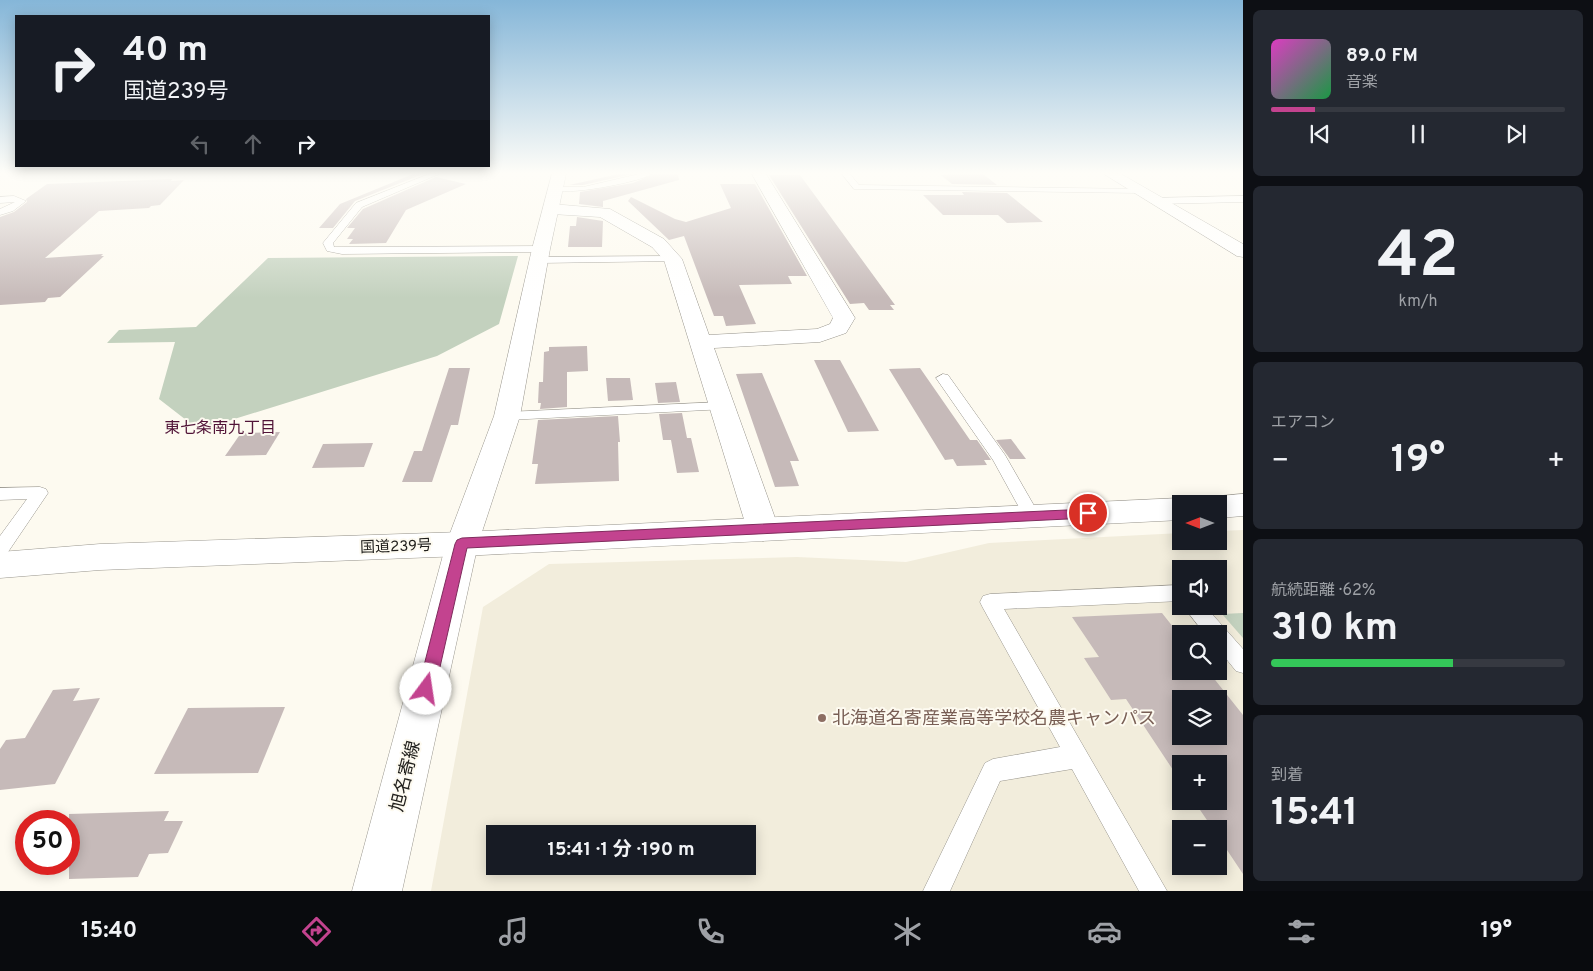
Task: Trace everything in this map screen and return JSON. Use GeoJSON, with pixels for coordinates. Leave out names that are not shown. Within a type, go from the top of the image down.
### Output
{"type":"FeatureCollection","features":[{"type":"Feature","properties":{"kind":"main road","name":"旭名寄線"},"geometry":{"type":"LineString","coordinates":[[377,891],[462,544],[507,416],[550,216]]}},
{"type":"Feature","properties":{"kind":"main road"},"geometry":{"type":"LineString","coordinates":[[610,216],[658,243],[673,260],[763,530]]}},
{"type":"Feature","properties":{"kind":"main road"},"geometry":{"type":"LineString","coordinates":[[700,342],[820,335],[838,328],[844,318],[784,216]]}},
{"type":"Feature","properties":{"kind":"main road"},"geometry":{"type":"LineString","coordinates":[[1181,216],[1242,252]]}},
{"type":"Feature","properties":{"kind":"main road"},"geometry":{"type":"LineString","coordinates":[[1228,507],[1243,506]]}},
{"type":"Feature","properties":{"kind":"main road","name":"国道239号"},"geometry":{"type":"LineString","coordinates":[[0,565],[110,557],[462,544],[1172,509]]}},
{"type":"Feature","properties":{"kind":"lane"},"geometry":{"type":"LineString","coordinates":[[350,216],[328,243],[330,249],[342,251],[673,260]]}},
{"type":"Feature","properties":{"kind":"lane"},"geometry":{"type":"LineString","coordinates":[[943,378],[1000,459],[1032,516]]}},
{"type":"Feature","properties":{"kind":"lane"},"geometry":{"type":"LineString","coordinates":[[507,416],[721,406]]}},
{"type":"Feature","properties":{"kind":"lane"},"geometry":{"type":"LineString","coordinates":[[0,494],[40,494],[0,550]]}},
{"type":"Feature","properties":{"kind":"lane"},"geometry":{"type":"LineString","coordinates":[[1154,891],[990,602],[1172,593]]}},
{"type":"Feature","properties":{"kind":"lane"},"geometry":{"type":"LineString","coordinates":[[1201,615],[1209,625]]}},
{"type":"Feature","properties":{"kind":"lane"},"geometry":{"type":"LineString","coordinates":[[1227,645],[1243,664]]}},
{"type":"Feature","properties":{"kind":"lane"},"geometry":{"type":"LineString","coordinates":[[936,891],[993,771],[1078,756]]}},
{"type":"Feature","properties":{"kind":"shaded area","name":"北海道名寄産業高等学校名農キャンパス"},"geometry":{"type":"Polygon","coordinates":[[[1243,530],[1243,891],[431,891],[483,607],[549,564],[797,557],[906,562],[989,543],[1172,533],[1172,550],[1228,550],[1228,531],[1243,530]]]}},
{"type":"Feature","properties":{"kind":"green space"},"geometry":{"type":"Polygon","coordinates":[[[518,256],[499,324],[437,356],[199,430],[159,399],[175,342],[107,343],[119,330],[196,327],[268,258],[518,256]]]}},
{"type":"Feature","properties":{"kind":"green space"},"geometry":{"type":"Polygon","coordinates":[[[1243,613],[1243,638],[1223,615],[1243,613]]]}},
{"type":"Feature","properties":{"kind":"building"},"geometry":{"type":"Polygon","coordinates":[[[94,216],[45,258],[103,254],[101,256],[104,256],[60,297],[48,298],[45,302],[0,305],[0,217],[94,216]]]}},
{"type":"Feature","properties":{"kind":"building"},"geometry":{"type":"Polygon","coordinates":[[[330,216],[343,216],[333,228],[319,228],[330,216]]]}},
{"type":"Feature","properties":{"kind":"building"},"geometry":{"type":"Polygon","coordinates":[[[357,216],[403,216],[386,243],[349,244],[353,239],[347,239],[355,228],[347,228],[357,216]]]}},
{"type":"Feature","properties":{"kind":"building"},"geometry":{"type":"Polygon","coordinates":[[[643,216],[668,216],[686,222],[707,216],[773,216],[807,276],[788,276],[792,284],[739,285],[756,324],[726,326],[723,316],[714,316],[684,236],[669,240],[643,216]]]}},
{"type":"Feature","properties":{"kind":"building"},"geometry":{"type":"Polygon","coordinates":[[[794,216],[830,216],[895,305],[890,305],[894,310],[869,310],[864,303],[850,304],[794,216]]]}},
{"type":"Feature","properties":{"kind":"building"},"geometry":{"type":"Polygon","coordinates":[[[999,216],[1035,216],[1043,222],[1007,223],[999,216]]]}},
{"type":"Feature","properties":{"kind":"building"},"geometry":{"type":"Polygon","coordinates":[[[577,217],[603,221],[602,247],[568,247],[570,226],[576,226],[577,217]]]}},
{"type":"Feature","properties":{"kind":"building"},"geometry":{"type":"Polygon","coordinates":[[[587,346],[588,371],[567,372],[567,407],[540,409],[541,403],[538,403],[539,382],[543,382],[544,352],[549,351],[549,347],[587,346]]]}},
{"type":"Feature","properties":{"kind":"building"},"geometry":{"type":"Polygon","coordinates":[[[814,360],[840,360],[879,431],[848,432],[814,360]]]}},
{"type":"Feature","properties":{"kind":"building"},"geometry":{"type":"Polygon","coordinates":[[[449,368],[470,368],[458,425],[451,425],[432,482],[402,482],[414,451],[422,451],[449,368]]]}},
{"type":"Feature","properties":{"kind":"building"},"geometry":{"type":"Polygon","coordinates":[[[920,368],[970,440],[977,440],[991,460],[984,460],[987,465],[957,466],[953,459],[945,460],[889,369],[920,368]]]}},
{"type":"Feature","properties":{"kind":"building"},"geometry":{"type":"Polygon","coordinates":[[[762,373],[799,461],[790,461],[799,486],[775,487],[736,374],[762,373]]]}},
{"type":"Feature","properties":{"kind":"building"},"geometry":{"type":"Polygon","coordinates":[[[606,378],[630,378],[633,400],[608,401],[606,378]]]}},
{"type":"Feature","properties":{"kind":"building"},"geometry":{"type":"Polygon","coordinates":[[[676,382],[680,402],[658,403],[655,383],[676,382]]]}},
{"type":"Feature","properties":{"kind":"building"},"geometry":{"type":"Polygon","coordinates":[[[682,413],[687,438],[691,438],[699,472],[677,473],[671,440],[663,440],[659,414],[682,413]]]}},
{"type":"Feature","properties":{"kind":"building"},"geometry":{"type":"Polygon","coordinates":[[[618,416],[620,442],[618,442],[619,481],[535,484],[538,464],[532,464],[538,420],[618,416]]]}},
{"type":"Feature","properties":{"kind":"building"},"geometry":{"type":"Polygon","coordinates":[[[280,432],[266,455],[225,456],[241,433],[280,432]]]}},
{"type":"Feature","properties":{"kind":"building"},"geometry":{"type":"Polygon","coordinates":[[[1011,439],[1026,459],[1010,459],[996,440],[1011,439]]]}},
{"type":"Feature","properties":{"kind":"building"},"geometry":{"type":"Polygon","coordinates":[[[373,443],[364,467],[312,468],[323,444],[373,443]]]}},
{"type":"Feature","properties":{"kind":"building"},"geometry":{"type":"Polygon","coordinates":[[[1162,613],[1172,626],[1172,680],[1215,680],[1223,690],[1172,690],[1172,745],[1227,745],[1227,695],[1243,715],[1243,874],[1227,850],[1227,820],[1207,820],[1200,810],[1227,810],[1227,755],[1172,755],[1172,768],[1126,699],[1111,700],[1084,658],[1099,657],[1072,617],[1162,613]]]}},
{"type":"Feature","properties":{"kind":"building"},"geometry":{"type":"Polygon","coordinates":[[[80,688],[73,701],[100,698],[55,784],[0,790],[0,749],[6,740],[25,738],[53,690],[80,688]]]}},
{"type":"Feature","properties":{"kind":"building"},"geometry":{"type":"Polygon","coordinates":[[[285,707],[258,773],[154,774],[188,708],[285,707]]]}},
{"type":"Feature","properties":{"kind":"building"},"geometry":{"type":"Polygon","coordinates":[[[169,811],[164,821],[183,821],[168,853],[149,854],[138,877],[69,879],[69,875],[80,875],[80,814],[169,811]]]}},
{"type":"Feature","properties":{"kind":"place","name":"北海道名寄産業高等学校名農キャンパス"},"geometry":{"type":"Point","coordinates":[822,718]}},
{"type":"Feature","properties":{"kind":"district","name":"東七条南九丁目"},"geometry":{"type":"Point","coordinates":[220,427]}},
{"type":"Feature","properties":{"kind":"route"},"geometry":{"type":"LineString","coordinates":[[426,689],[462,544],[551,538],[763,530],[1088,513]]}}]}
